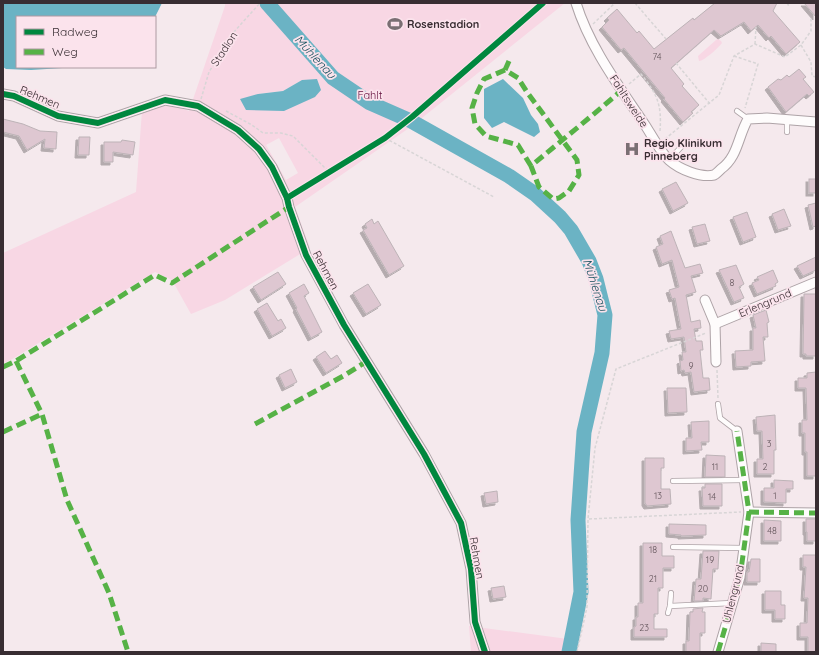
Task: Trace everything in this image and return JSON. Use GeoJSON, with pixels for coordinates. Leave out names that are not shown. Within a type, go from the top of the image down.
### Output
{"type":"FeatureCollection","features":[{"type":"Feature","properties":{"kind":"street","name":"Fahltsweide"},"geometry":{"type":"LineString","coordinates":[[576,3],[586,31],[599,54],[669,160],[694,175],[714,174],[728,164],[735,154],[745,117]]}},
{"type":"Feature","properties":{"kind":"street","name":"Rehmen"},"geometry":{"type":"LineString","coordinates":[[3,94],[14,96],[58,116],[98,123],[165,100],[198,106],[238,130],[259,149],[272,167],[287,198],[306,255],[344,325],[424,454],[461,523],[471,569],[474,622],[485,652]]}},
{"type":"Feature","properties":{"kind":"street"},"geometry":{"type":"LineString","coordinates":[[745,117],[816,122]]}},
{"type":"Feature","properties":{"kind":"street","name":"Erlengrund"},"geometry":{"type":"LineString","coordinates":[[715,326],[816,282]]}},
{"type":"Feature","properties":{"kind":"street"},"geometry":{"type":"LineString","coordinates":[[705,300],[715,326],[716,362]]}},
{"type":"Feature","properties":{"kind":"street","name":"Uhlengrund"},"geometry":{"type":"LineString","coordinates":[[718,652],[740,578],[748,512],[737,431]]}},
{"type":"Feature","properties":{"kind":"street"},"geometry":{"type":"LineString","coordinates":[[748,512],[816,513]]}},
{"type":"Feature","properties":{"kind":"lane"},"geometry":{"type":"LineString","coordinates":[[737,111],[745,117]]}},
{"type":"Feature","properties":{"kind":"lane"},"geometry":{"type":"LineString","coordinates":[[787,120],[787,132]]}},
{"type":"Feature","properties":{"kind":"lane"},"geometry":{"type":"LineString","coordinates":[[669,160],[682,146]]}},
{"type":"Feature","properties":{"kind":"lane"},"geometry":{"type":"LineString","coordinates":[[718,404],[720,418],[737,431]]}},
{"type":"Feature","properties":{"kind":"lane"},"geometry":{"type":"LineString","coordinates":[[673,481],[744,480]]}},
{"type":"Feature","properties":{"kind":"lane"},"geometry":{"type":"LineString","coordinates":[[673,547],[744,548]]}},
{"type":"Feature","properties":{"kind":"lane"},"geometry":{"type":"LineString","coordinates":[[668,613],[671,593]]}},
{"type":"Feature","properties":{"kind":"lane"},"geometry":{"type":"LineString","coordinates":[[670,606],[732,603]]}},
{"type":"Feature","properties":{"kind":"path"},"geometry":{"type":"LineString","coordinates":[[586,31],[615,3]]}},
{"type":"Feature","properties":{"kind":"path"},"geometry":{"type":"LineString","coordinates":[[636,3],[666,39]]}},
{"type":"Feature","properties":{"kind":"path"},"geometry":{"type":"LineString","coordinates":[[755,44],[785,57],[801,45],[811,31],[811,17]]}},
{"type":"Feature","properties":{"kind":"path"},"geometry":{"type":"LineString","coordinates":[[755,44],[756,27]]}},
{"type":"Feature","properties":{"kind":"path"},"geometry":{"type":"LineString","coordinates":[[658,145],[710,104],[719,95],[734,56],[755,44]]}},
{"type":"Feature","properties":{"kind":"path"},"geometry":{"type":"LineString","coordinates":[[801,45],[811,62],[812,76],[816,77]]}},
{"type":"Feature","properties":{"kind":"path"},"geometry":{"type":"LineString","coordinates":[[734,56],[758,64],[745,117]]}},
{"type":"Feature","properties":{"kind":"path"},"geometry":{"type":"LineString","coordinates":[[676,63],[710,104]]}},
{"type":"Feature","properties":{"kind":"path"},"geometry":{"type":"LineString","coordinates":[[622,90],[640,74],[654,90],[659,104],[660,122],[658,145]]}},
{"type":"Feature","properties":{"kind":"path"},"geometry":{"type":"LineString","coordinates":[[220,108],[252,125],[263,133],[281,133],[293,136],[329,172]]}},
{"type":"Feature","properties":{"kind":"path"},"geometry":{"type":"LineString","coordinates":[[385,138],[494,197]]}},
{"type":"Feature","properties":{"kind":"path"},"geometry":{"type":"LineString","coordinates":[[576,652],[587,607],[588,519],[594,448],[616,369],[715,326]]}},
{"type":"Feature","properties":{"kind":"path"},"geometry":{"type":"LineString","coordinates":[[716,362],[718,404]]}},
{"type":"Feature","properties":{"kind":"path"},"geometry":{"type":"LineString","coordinates":[[588,519],[748,512]]}},
{"type":"Feature","properties":{"kind":"green space","name":"Fahlt"},"geometry":{"type":"Polygon","coordinates":[[[225,3],[565,3],[412,126],[295,207],[310,248],[225,300],[191,314],[172,280],[155,272],[3,364],[3,253],[136,192],[142,111],[166,103],[189,111],[225,3]],[[302,80],[283,91],[258,94],[279,111],[302,80]],[[279,138],[266,145],[286,180],[298,173],[279,138]]]}},
{"type":"Feature","properties":{"kind":"green space"},"geometry":{"type":"Polygon","coordinates":[[[718,39],[722,43],[707,57],[699,61],[698,56],[718,39]]]}},
{"type":"Feature","properties":{"kind":"green space"},"geometry":{"type":"Polygon","coordinates":[[[469,626],[568,639],[563,652],[471,652],[469,626]]]}},
{"type":"Feature","properties":{"kind":"water"},"geometry":{"type":"Polygon","coordinates":[[[3,3],[162,3],[156,16],[16,16],[16,68],[62,68],[31,70],[6,69],[3,67],[3,3]]]}},
{"type":"Feature","properties":{"kind":"water"},"geometry":{"type":"Polygon","coordinates":[[[317,79],[321,90],[315,97],[284,111],[246,110],[240,99],[258,94],[283,91],[302,80],[317,79]]]}},
{"type":"Feature","properties":{"kind":"water"},"geometry":{"type":"Polygon","coordinates":[[[503,79],[523,98],[531,115],[538,124],[540,132],[534,137],[504,122],[492,128],[484,118],[484,89],[503,79]]]}},
{"type":"Feature","properties":{"kind":"building"},"geometry":{"type":"Polygon","coordinates":[[[715,3],[777,3],[773,11],[800,42],[786,54],[771,36],[769,38],[758,25],[751,31],[744,22],[721,36],[714,30],[671,68],[684,84],[682,86],[699,105],[683,122],[624,48],[621,50],[602,27],[609,20],[607,18],[617,9],[637,33],[639,31],[654,49],[693,18],[694,20],[715,3]]]}},
{"type":"Feature","properties":{"kind":"building"},"geometry":{"type":"Polygon","coordinates":[[[804,3],[816,3],[816,17],[804,3]]]}},
{"type":"Feature","properties":{"kind":"building"},"geometry":{"type":"Polygon","coordinates":[[[799,69],[806,77],[803,79],[814,92],[809,96],[807,94],[786,112],[768,87],[778,79],[781,80],[787,75],[789,77],[799,69]]]}},
{"type":"Feature","properties":{"kind":"building"},"geometry":{"type":"Polygon","coordinates":[[[3,119],[23,124],[40,131],[57,132],[56,149],[44,148],[45,139],[27,150],[19,136],[3,132],[3,119]]]}},
{"type":"Feature","properties":{"kind":"building"},"geometry":{"type":"Polygon","coordinates":[[[79,137],[90,137],[89,155],[78,155],[79,137]]]}},
{"type":"Feature","properties":{"kind":"building"},"geometry":{"type":"Polygon","coordinates":[[[122,140],[135,142],[133,155],[113,152],[113,162],[104,162],[104,142],[121,142],[122,140]]]}},
{"type":"Feature","properties":{"kind":"building"},"geometry":{"type":"Polygon","coordinates":[[[809,179],[816,179],[816,193],[809,193],[809,179]]]}},
{"type":"Feature","properties":{"kind":"building"},"geometry":{"type":"Polygon","coordinates":[[[676,182],[688,203],[673,211],[662,189],[676,182]]]}},
{"type":"Feature","properties":{"kind":"building"},"geometry":{"type":"Polygon","coordinates":[[[816,203],[816,226],[813,227],[808,205],[816,203]]]}},
{"type":"Feature","properties":{"kind":"building"},"geometry":{"type":"Polygon","coordinates":[[[784,209],[791,226],[778,230],[772,214],[784,209]]]}},
{"type":"Feature","properties":{"kind":"building"},"geometry":{"type":"Polygon","coordinates":[[[747,212],[756,237],[743,242],[733,217],[747,212]]]}},
{"type":"Feature","properties":{"kind":"building"},"geometry":{"type":"Polygon","coordinates":[[[372,219],[374,224],[378,221],[404,266],[389,275],[363,230],[367,228],[365,224],[372,219]]]}},
{"type":"Feature","properties":{"kind":"building"},"geometry":{"type":"Polygon","coordinates":[[[705,224],[710,241],[697,244],[692,227],[705,224]]]}},
{"type":"Feature","properties":{"kind":"building"},"geometry":{"type":"Polygon","coordinates":[[[671,231],[685,268],[700,264],[703,273],[691,276],[696,292],[686,295],[691,322],[700,320],[701,328],[694,329],[696,341],[702,341],[703,350],[700,350],[703,378],[709,378],[710,390],[694,392],[691,372],[685,373],[684,370],[681,371],[680,361],[683,360],[682,352],[686,352],[684,337],[671,339],[669,331],[681,329],[675,298],[672,299],[669,290],[679,287],[672,260],[662,264],[656,247],[663,244],[660,236],[671,231]]]}},
{"type":"Feature","properties":{"kind":"building"},"geometry":{"type":"Polygon","coordinates":[[[816,257],[816,270],[803,276],[797,266],[816,257]]]}},
{"type":"Feature","properties":{"kind":"building"},"geometry":{"type":"Polygon","coordinates":[[[736,265],[744,284],[739,287],[744,298],[734,302],[719,270],[736,265]]]}},
{"type":"Feature","properties":{"kind":"building"},"geometry":{"type":"Polygon","coordinates":[[[773,270],[778,282],[775,284],[776,286],[757,294],[752,283],[759,280],[757,277],[773,270]]]}},
{"type":"Feature","properties":{"kind":"building"},"geometry":{"type":"Polygon","coordinates":[[[278,272],[286,284],[261,300],[253,287],[278,272]]]}},
{"type":"Feature","properties":{"kind":"building"},"geometry":{"type":"Polygon","coordinates":[[[304,284],[309,293],[304,296],[322,332],[311,338],[289,293],[304,284]]]}},
{"type":"Feature","properties":{"kind":"building"},"geometry":{"type":"Polygon","coordinates":[[[368,284],[381,305],[366,314],[353,293],[368,284]]]}},
{"type":"Feature","properties":{"kind":"building"},"geometry":{"type":"Polygon","coordinates":[[[804,294],[816,294],[816,356],[806,356],[806,354],[803,354],[804,294]]]}},
{"type":"Feature","properties":{"kind":"building"},"geometry":{"type":"Polygon","coordinates":[[[267,303],[278,321],[281,319],[286,328],[272,336],[257,309],[267,303]]]}},
{"type":"Feature","properties":{"kind":"building"},"geometry":{"type":"Polygon","coordinates":[[[766,310],[769,322],[767,323],[768,337],[763,337],[765,361],[751,362],[751,366],[736,367],[735,351],[753,350],[753,328],[756,328],[753,315],[766,310]]]}},
{"type":"Feature","properties":{"kind":"building"},"geometry":{"type":"Polygon","coordinates":[[[325,351],[331,359],[337,355],[342,363],[326,373],[316,357],[325,351]]]}},
{"type":"Feature","properties":{"kind":"building"},"geometry":{"type":"Polygon","coordinates":[[[291,369],[297,382],[285,388],[279,375],[291,369]]]}},
{"type":"Feature","properties":{"kind":"building"},"geometry":{"type":"Polygon","coordinates":[[[816,372],[816,476],[807,476],[805,433],[802,433],[802,420],[807,420],[806,388],[798,388],[798,378],[807,378],[807,373],[816,372]]]}},
{"type":"Feature","properties":{"kind":"building"},"geometry":{"type":"Polygon","coordinates":[[[667,388],[686,388],[687,412],[668,413],[667,388]]]}},
{"type":"Feature","properties":{"kind":"building"},"geometry":{"type":"Polygon","coordinates":[[[775,415],[776,450],[774,450],[774,474],[757,474],[757,459],[763,459],[762,431],[757,431],[756,417],[775,415]]]}},
{"type":"Feature","properties":{"kind":"building"},"geometry":{"type":"Polygon","coordinates":[[[709,421],[709,442],[701,442],[702,450],[686,451],[686,438],[692,438],[691,422],[709,421]]]}},
{"type":"Feature","properties":{"kind":"building"},"geometry":{"type":"Polygon","coordinates":[[[706,455],[725,456],[725,477],[705,477],[706,455]]]}},
{"type":"Feature","properties":{"kind":"building"},"geometry":{"type":"Polygon","coordinates":[[[645,458],[664,458],[664,468],[661,468],[661,489],[670,489],[671,504],[647,506],[645,503],[645,458]]]}},
{"type":"Feature","properties":{"kind":"building"},"geometry":{"type":"Polygon","coordinates":[[[774,480],[793,481],[793,489],[786,489],[786,503],[764,502],[764,488],[774,488],[774,480]]]}},
{"type":"Feature","properties":{"kind":"building"},"geometry":{"type":"Polygon","coordinates":[[[705,484],[722,484],[722,506],[703,506],[702,488],[705,488],[705,484]]]}},
{"type":"Feature","properties":{"kind":"building"},"geometry":{"type":"Polygon","coordinates":[[[497,491],[498,502],[486,504],[484,493],[497,491]]]}},
{"type":"Feature","properties":{"kind":"building"},"geometry":{"type":"Polygon","coordinates":[[[806,519],[816,519],[816,541],[807,541],[806,519]]]}},
{"type":"Feature","properties":{"kind":"building"},"geometry":{"type":"Polygon","coordinates":[[[764,520],[781,521],[781,541],[764,541],[764,520]]]}},
{"type":"Feature","properties":{"kind":"building"},"geometry":{"type":"Polygon","coordinates":[[[669,524],[706,525],[706,535],[681,536],[669,534],[669,524]]]}},
{"type":"Feature","properties":{"kind":"building"},"geometry":{"type":"Polygon","coordinates":[[[643,543],[662,543],[662,556],[674,556],[674,568],[663,568],[663,588],[658,588],[658,614],[654,614],[654,629],[667,629],[667,637],[634,637],[636,617],[638,617],[638,603],[643,603],[643,543]]]}},
{"type":"Feature","properties":{"kind":"building"},"geometry":{"type":"Polygon","coordinates":[[[703,551],[719,551],[718,569],[713,569],[711,599],[703,598],[703,601],[694,601],[696,579],[701,579],[703,551]]]}},
{"type":"Feature","properties":{"kind":"building"},"geometry":{"type":"Polygon","coordinates":[[[803,555],[816,555],[816,652],[808,652],[808,637],[800,637],[800,623],[807,623],[808,598],[804,598],[806,567],[803,567],[803,555]]]}},
{"type":"Feature","properties":{"kind":"building"},"geometry":{"type":"Polygon","coordinates":[[[751,559],[760,559],[760,582],[747,582],[747,572],[749,572],[751,559]]]}},
{"type":"Feature","properties":{"kind":"building"},"geometry":{"type":"Polygon","coordinates":[[[504,586],[506,597],[493,599],[491,588],[504,586]]]}},
{"type":"Feature","properties":{"kind":"building"},"geometry":{"type":"Polygon","coordinates":[[[765,591],[781,591],[781,605],[785,605],[785,619],[775,619],[775,610],[765,610],[765,591]]]}},
{"type":"Feature","properties":{"kind":"building"},"geometry":{"type":"Polygon","coordinates":[[[703,608],[702,612],[705,612],[705,633],[700,633],[700,652],[686,652],[686,641],[689,641],[690,612],[693,612],[693,609],[703,608]]]}},
{"type":"Feature","properties":{"kind":"building"},"geometry":{"type":"Polygon","coordinates":[[[761,643],[776,644],[776,652],[761,652],[761,643]]]}},
{"type":"Feature","properties":{"kind":"waterway","name":"Mühlenau"},"geometry":{"type":"LineString","coordinates":[[267,3],[333,78],[370,103],[411,121],[509,176],[535,194],[560,217],[571,230],[589,261],[596,279],[605,315],[602,353],[584,432],[578,520],[581,592],[569,652]]}},
{"type":"Feature","properties":{"kind":"marked path"},"geometry":{"type":"LineString","coordinates":[[505,70],[509,61]]}},
{"type":"Feature","properties":{"kind":"marked path"},"geometry":{"type":"LineString","coordinates":[[531,166],[518,145],[486,136],[475,124],[472,108],[484,79],[505,70],[518,78],[527,92],[577,160],[579,175],[569,191],[559,198],[553,199],[539,187],[531,166],[542,157],[554,147],[565,138],[576,128],[588,119],[622,90]]}},
{"type":"Feature","properties":{"kind":"marked path"},"geometry":{"type":"LineString","coordinates":[[3,367],[16,361],[155,275],[172,283],[289,207]]}},
{"type":"Feature","properties":{"kind":"marked path"},"geometry":{"type":"LineString","coordinates":[[16,361],[42,414],[67,500],[109,593],[128,652]]}},
{"type":"Feature","properties":{"kind":"marked path"},"geometry":{"type":"LineString","coordinates":[[255,424],[345,375],[367,361]]}},
{"type":"Feature","properties":{"kind":"marked path"},"geometry":{"type":"LineString","coordinates":[[3,432],[42,414]]}},
{"type":"Feature","properties":{"kind":"marked path"},"geometry":{"type":"LineString","coordinates":[[718,652],[740,577],[749,512],[737,431]]}},
{"type":"Feature","properties":{"kind":"marked path"},"geometry":{"type":"LineString","coordinates":[[749,512],[816,513]]}},
{"type":"Feature","properties":{"kind":"cycle path"},"geometry":{"type":"LineString","coordinates":[[287,198],[385,138],[412,117],[543,3]]}},
{"type":"Feature","properties":{"kind":"cycle path"},"geometry":{"type":"LineString","coordinates":[[3,94],[14,96],[58,116],[98,123],[165,100],[198,106],[238,130],[259,149],[272,167],[287,198],[306,255],[344,325],[424,454],[461,523],[471,569],[475,622],[485,652]]}},
{"type":"Feature","properties":{"kind":"place","name":"Rosenstadion"},"geometry":{"type":"Point","coordinates":[395,24]}},
{"type":"Feature","properties":{"kind":"place","name":"Regio Klinikum Pinneberg"},"geometry":{"type":"Point","coordinates":[632,149]}}]}
